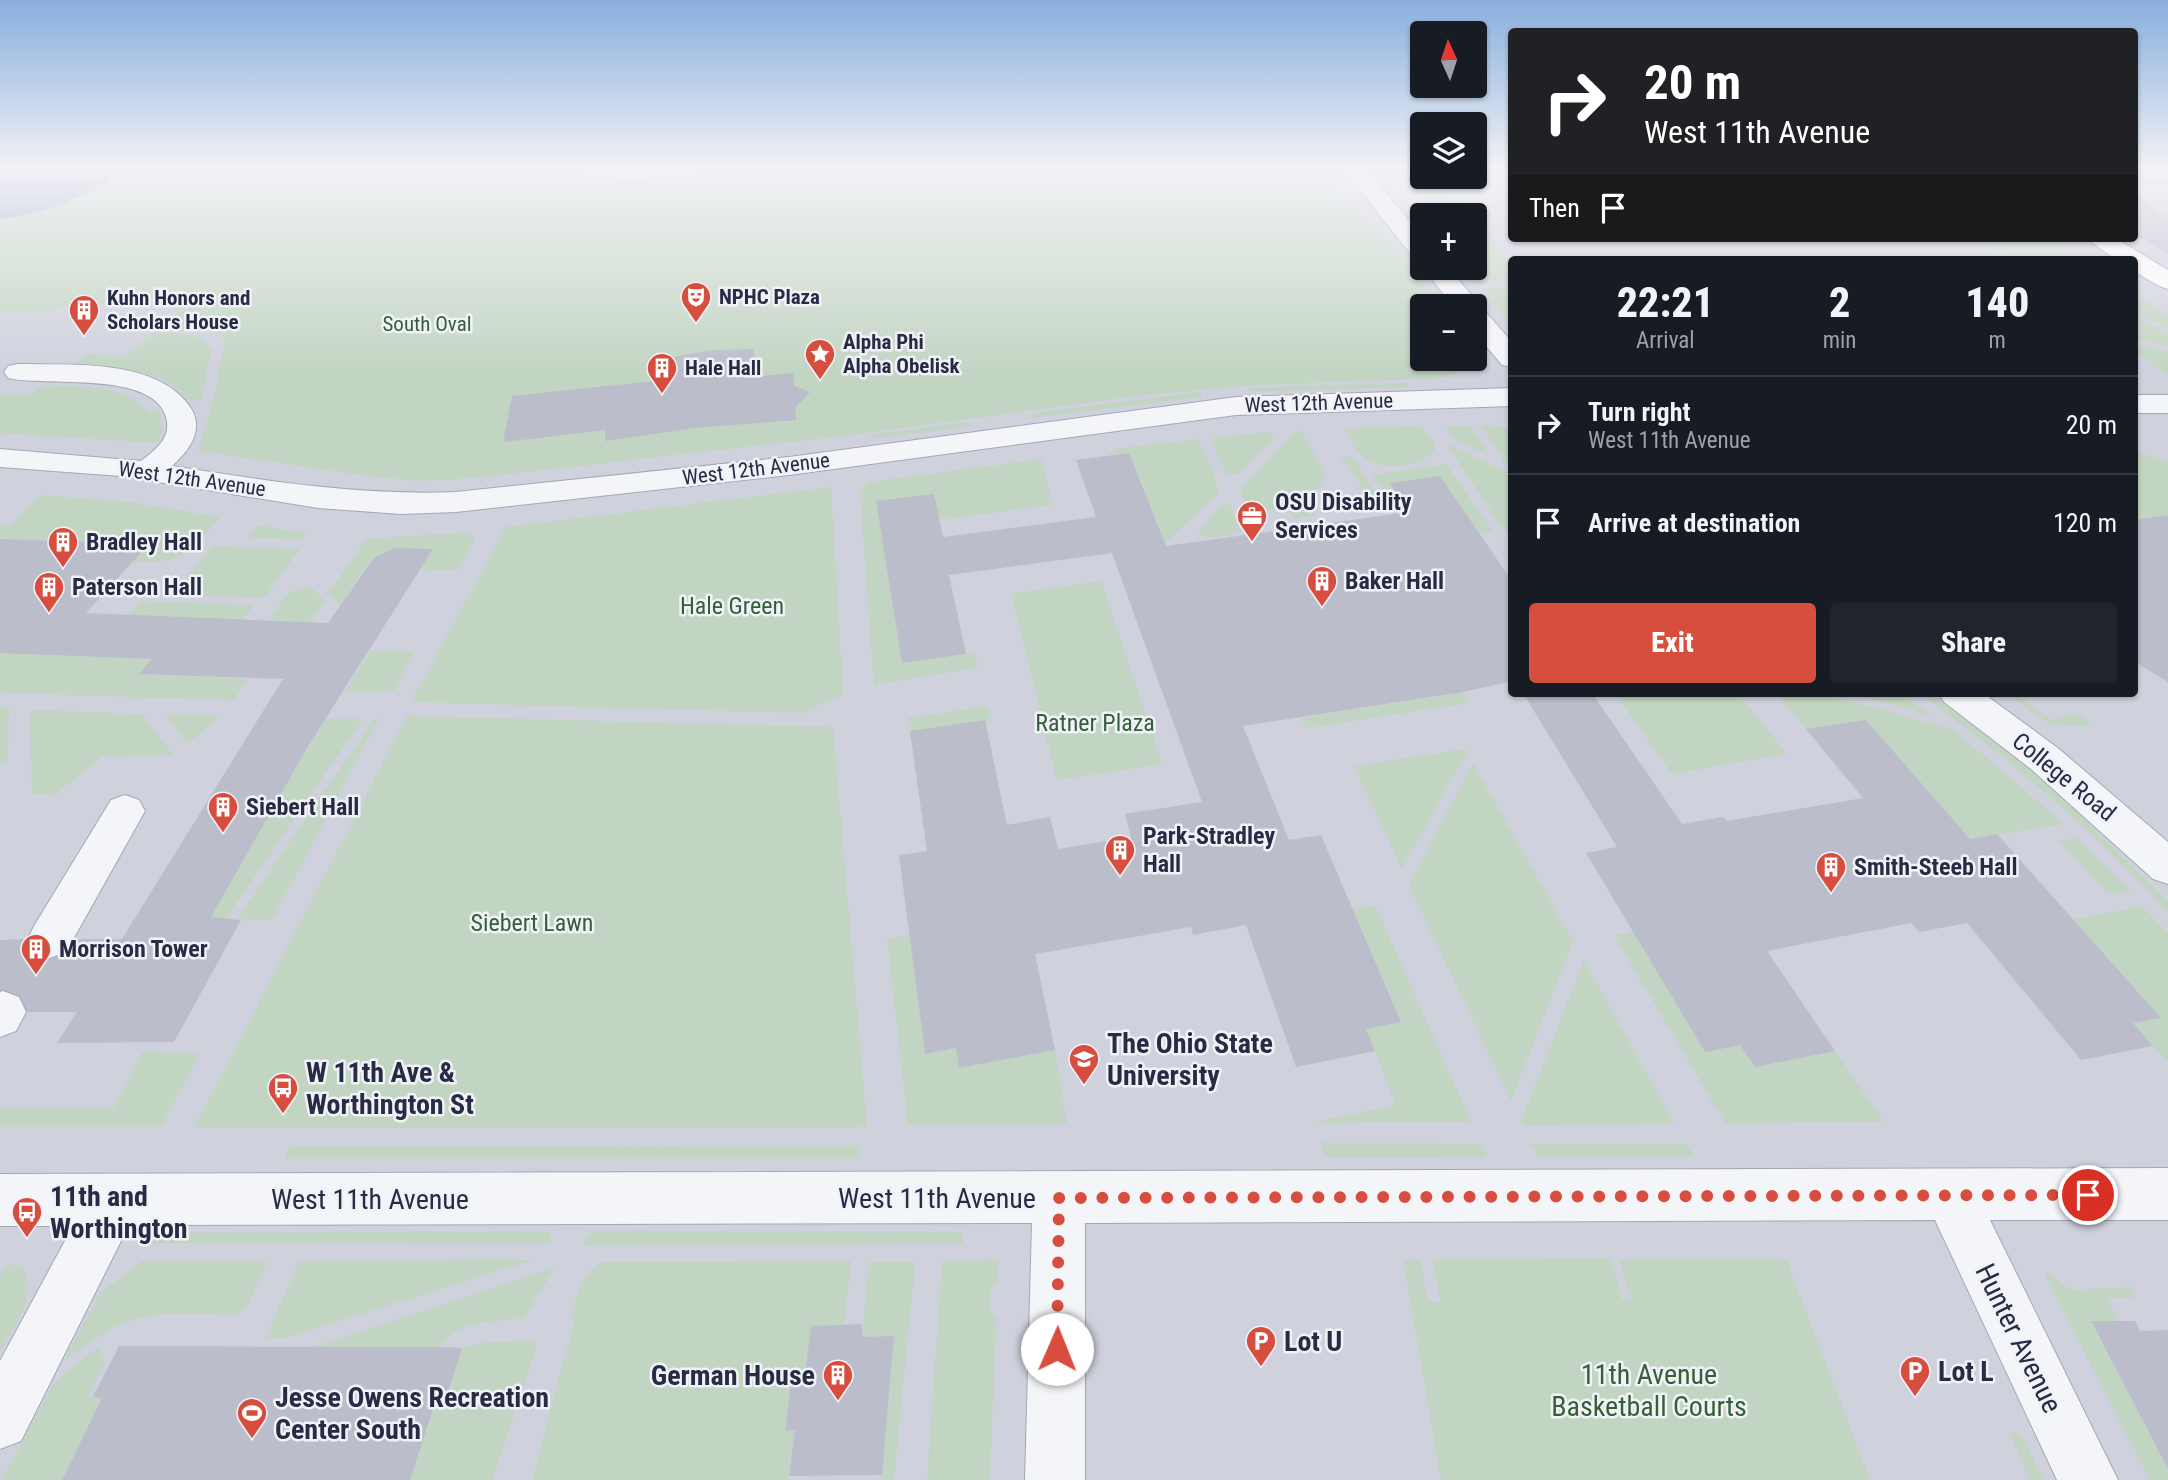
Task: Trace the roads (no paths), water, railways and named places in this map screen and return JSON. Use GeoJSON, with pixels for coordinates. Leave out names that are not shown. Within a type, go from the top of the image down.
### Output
{"type":"FeatureCollection","features":[{"type":"Feature","properties":{"kind":"main road"},"geometry":{"type":"LineString","coordinates":[[2105,242],[2127,256]]}},
{"type":"Feature","properties":{"kind":"main road"},"geometry":{"type":"LineString","coordinates":[[2138,262],[2168,281]]}},
{"type":"Feature","properties":{"kind":"street"},"geometry":{"type":"LineString","coordinates":[[1445,280],[1457,294]]}},
{"type":"Feature","properties":{"kind":"street"},"geometry":{"type":"LineString","coordinates":[[1487,330],[1508,354]]}},
{"type":"Feature","properties":{"kind":"street"},"geometry":{"type":"LineString","coordinates":[[18,372],[131,380],[169,396],[178,407],[181,434],[173,449],[147,471]]}},
{"type":"Feature","properties":{"kind":"street","name":"West 12th Avenue"},"geometry":{"type":"LineString","coordinates":[[0,458],[147,471],[318,498],[401,504],[456,502],[789,466],[1236,406],[1508,397]]}},
{"type":"Feature","properties":{"kind":"street"},"geometry":{"type":"LineString","coordinates":[[2138,404],[2168,404]]}},
{"type":"Feature","properties":{"kind":"street","name":"College Road"},"geometry":{"type":"LineString","coordinates":[[1962,697],[2045,759],[2168,867]]}},
{"type":"Feature","properties":{"kind":"street"},"geometry":{"type":"LineString","coordinates":[[50,939],[125,811]]}},
{"type":"Feature","properties":{"kind":"street","name":"West 11th Avenue"},"geometry":{"type":"LineString","coordinates":[[0,1200],[2168,1194]]}},
{"type":"Feature","properties":{"kind":"street","name":"Hunter Avenue"},"geometry":{"type":"LineString","coordinates":[[1950,1195],[2088,1480]]}},
{"type":"Feature","properties":{"kind":"street"},"geometry":{"type":"LineString","coordinates":[[1055,1480],[1059,1198]]}},
{"type":"Feature","properties":{"kind":"street"},"geometry":{"type":"LineString","coordinates":[[0,1420],[115,1199]]}},
{"type":"Feature","properties":{"kind":"tunnel"},"geometry":{"type":"LineString","coordinates":[[3,1012],[50,939]]}},
{"type":"Feature","properties":{"kind":"place","name":"NPHC Plaza"},"geometry":{"type":"Point","coordinates":[696,324]}},
{"type":"Feature","properties":{"kind":"place","name":"Kuhn Honors and Scholars House"},"geometry":{"type":"Point","coordinates":[84,337]}},
{"type":"Feature","properties":{"kind":"place","name":"Alpha Phi Alpha Obelisk"},"geometry":{"type":"Point","coordinates":[820,381]}},
{"type":"Feature","properties":{"kind":"place","name":"Hale Hall"},"geometry":{"type":"Point","coordinates":[662,395]}},
{"type":"Feature","properties":{"kind":"place","name":"OSU Disability Services"},"geometry":{"type":"Point","coordinates":[1252,543]}},
{"type":"Feature","properties":{"kind":"place","name":"Bradley Hall"},"geometry":{"type":"Point","coordinates":[63,569]}},
{"type":"Feature","properties":{"kind":"place","name":"Baker Hall"},"geometry":{"type":"Point","coordinates":[1322,608]}},
{"type":"Feature","properties":{"kind":"place","name":"Paterson Hall"},"geometry":{"type":"Point","coordinates":[49,614]}},
{"type":"Feature","properties":{"kind":"place","name":"Siebert Hall"},"geometry":{"type":"Point","coordinates":[223,834]}},
{"type":"Feature","properties":{"kind":"place","name":"Park-Stradley Hall"},"geometry":{"type":"Point","coordinates":[1120,877]}},
{"type":"Feature","properties":{"kind":"place","name":"Smith-Steeb Hall"},"geometry":{"type":"Point","coordinates":[1831,894]}},
{"type":"Feature","properties":{"kind":"place","name":"Morrison Tower"},"geometry":{"type":"Point","coordinates":[36,976]}},
{"type":"Feature","properties":{"kind":"place","name":"The Ohio State University"},"geometry":{"type":"Point","coordinates":[1084,1086]}},
{"type":"Feature","properties":{"kind":"place","name":"W 11th Ave & Worthington St"},"geometry":{"type":"Point","coordinates":[283,1115]}},
{"type":"Feature","properties":{"kind":"place","name":"11th and Worthington"},"geometry":{"type":"Point","coordinates":[27,1239]}},
{"type":"Feature","properties":{"kind":"place","name":"Lot U"},"geometry":{"type":"Point","coordinates":[1261,1368]}},
{"type":"Feature","properties":{"kind":"place","name":"Lot L"},"geometry":{"type":"Point","coordinates":[1915,1398]}},
{"type":"Feature","properties":{"kind":"place","name":"German House"},"geometry":{"type":"Point","coordinates":[838,1402]}},
{"type":"Feature","properties":{"kind":"place","name":"Jesse Owens Recreation Center South"},"geometry":{"type":"Point","coordinates":[252,1440]}},
{"type":"Feature","properties":{"kind":"park label","name":"South Oval"},"geometry":{"type":"Point","coordinates":[427,324]}},
{"type":"Feature","properties":{"kind":"park label","name":"Hale Green"},"geometry":{"type":"Point","coordinates":[732,606]}},
{"type":"Feature","properties":{"kind":"park label","name":"Ratner Plaza"},"geometry":{"type":"Point","coordinates":[1095,723]}},
{"type":"Feature","properties":{"kind":"park label","name":"Siebert Lawn"},"geometry":{"type":"Point","coordinates":[532,923]}},
{"type":"Feature","properties":{"kind":"park label","name":"11th Avenue Basketball Courts"},"geometry":{"type":"Point","coordinates":[1649,1390]}}]}
